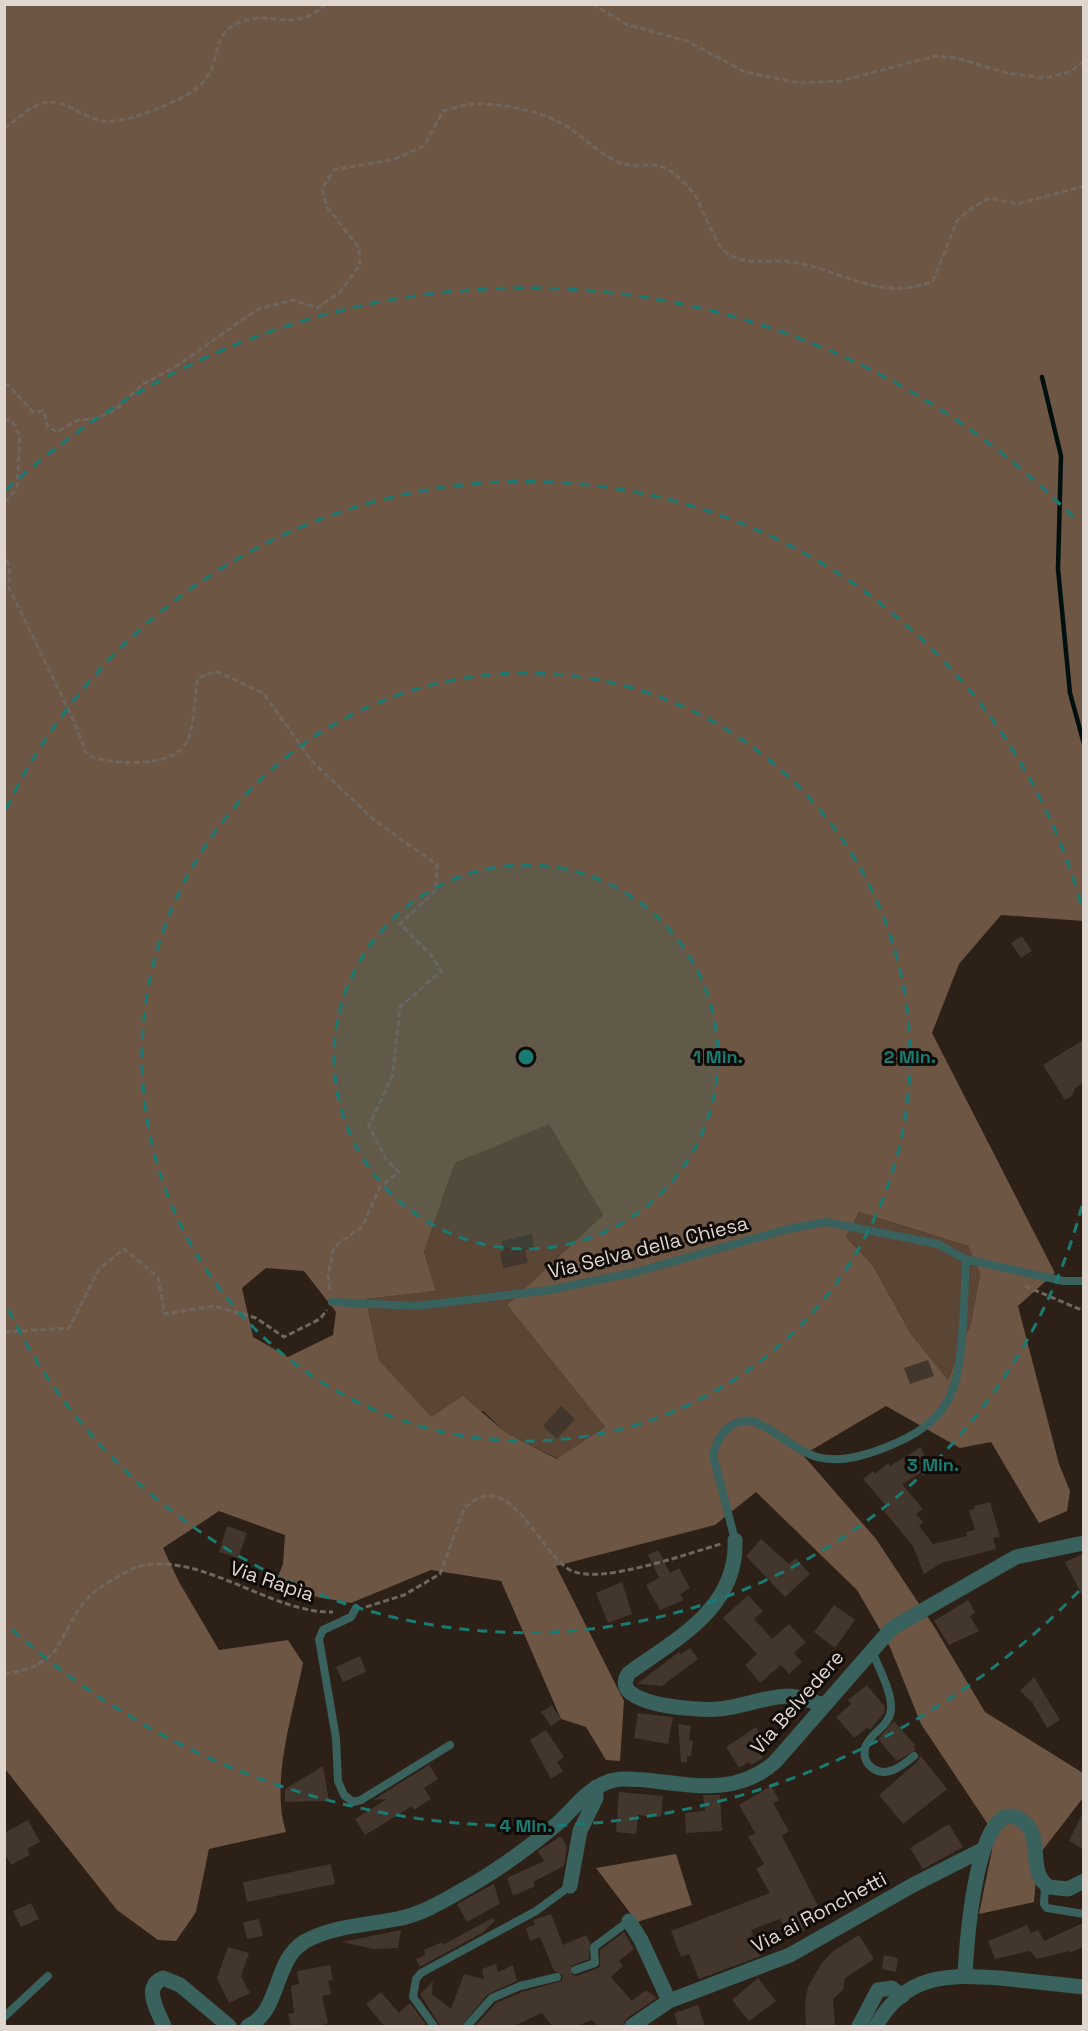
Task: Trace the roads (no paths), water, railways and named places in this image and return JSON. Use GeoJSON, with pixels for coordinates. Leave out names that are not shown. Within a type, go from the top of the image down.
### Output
{"type":"FeatureCollection","features":[{"type":"Feature","properties":{"kind":"street"},"geometry":{"type":"LineString","coordinates":[[735,1540],[733,1560],[714,1607],[698,1624],[629,1673],[625,1681],[626,1688],[632,1696],[642,1700],[687,1708],[718,1709],[791,1696],[823,1705]]}},
{"type":"Feature","properties":{"kind":"street","name":"Via Belvedere"},"geometry":{"type":"LineString","coordinates":[[248,2026],[265,2012],[285,1963],[296,1948],[305,1941],[349,1927],[411,1915],[460,1892],[555,1826],[580,1798],[596,1787],[624,1779],[739,1784],[754,1779],[775,1762],[871,1649],[892,1628],[1016,1557],[1083,1543]]}},
{"type":"Feature","properties":{"kind":"street"},"geometry":{"type":"LineString","coordinates":[[570,1886],[580,1830],[596,1798],[596,1787]]}},
{"type":"Feature","properties":{"kind":"street"},"geometry":{"type":"LineString","coordinates":[[965,1976],[966,1932],[984,1849],[993,1827],[1005,1818],[1018,1819],[1031,1831],[1038,1875],[1045,1884],[1061,1890],[1083,1881]]}},
{"type":"Feature","properties":{"kind":"street","name":"Via ai Ronchetti"},"geometry":{"type":"LineString","coordinates":[[632,2026],[669,2001],[790,1955],[913,1885],[984,1849]]}},
{"type":"Feature","properties":{"kind":"street"},"geometry":{"type":"LineString","coordinates":[[629,1921],[641,1940],[669,2001]]}},
{"type":"Feature","properties":{"kind":"street"},"geometry":{"type":"LineString","coordinates":[[876,2026],[902,1996],[926,1981],[965,1976],[1083,1987]]}},
{"type":"Feature","properties":{"kind":"street"},"geometry":{"type":"LineString","coordinates":[[164,2026],[152,1992],[154,1983],[163,1978],[180,1985],[229,2026]]}},
{"type":"Feature","properties":{"kind":"street"},"geometry":{"type":"LineString","coordinates":[[859,2026],[878,1990],[892,1988],[902,1996]]}},
{"type":"Feature","properties":{"kind":"lane","name":"Via Selva della Chiesa"},"geometry":{"type":"LineString","coordinates":[[332,1302],[416,1306],[550,1290],[636,1272],[788,1229],[826,1222],[938,1244],[965,1259],[1063,1281],[1083,1281]]}},
{"type":"Feature","properties":{"kind":"lane"},"geometry":{"type":"LineString","coordinates":[[735,1540],[713,1455],[716,1442],[728,1427],[753,1421],[808,1453],[838,1459],[852,1458],[899,1442],[933,1421],[944,1409],[955,1385],[960,1363],[965,1259]]}},
{"type":"Feature","properties":{"kind":"lane"},"geometry":{"type":"LineString","coordinates":[[357,1608],[351,1617],[323,1630],[319,1639],[336,1738],[338,1780],[344,1795],[353,1802],[361,1800],[450,1745]]}},
{"type":"Feature","properties":{"kind":"lane"},"geometry":{"type":"LineString","coordinates":[[871,1649],[891,1711],[886,1722],[867,1743],[866,1761],[875,1770],[883,1772],[895,1770],[914,1756]]}},
{"type":"Feature","properties":{"kind":"lane"},"geometry":{"type":"LineString","coordinates":[[1045,1884],[1044,1904],[1047,1908],[1083,1914]]}},
{"type":"Feature","properties":{"kind":"lane"},"geometry":{"type":"LineString","coordinates":[[434,2026],[413,1997],[416,1978],[424,1970],[536,1911],[570,1886]]}},
{"type":"Feature","properties":{"kind":"lane"},"geometry":{"type":"LineString","coordinates":[[575,1970],[595,1963],[594,1947],[629,1921]]}},
{"type":"Feature","properties":{"kind":"lane"},"geometry":{"type":"LineString","coordinates":[[4,2017],[48,1976]]}},
{"type":"Feature","properties":{"kind":"lane"},"geometry":{"type":"LineString","coordinates":[[467,2026],[492,1998],[520,1986],[557,1977]]}},
{"type":"Feature","properties":{"kind":"waterway"},"geometry":{"type":"LineString","coordinates":[[1042,377],[1061,456],[1058,569],[1070,693],[1084,744]]}}]}
